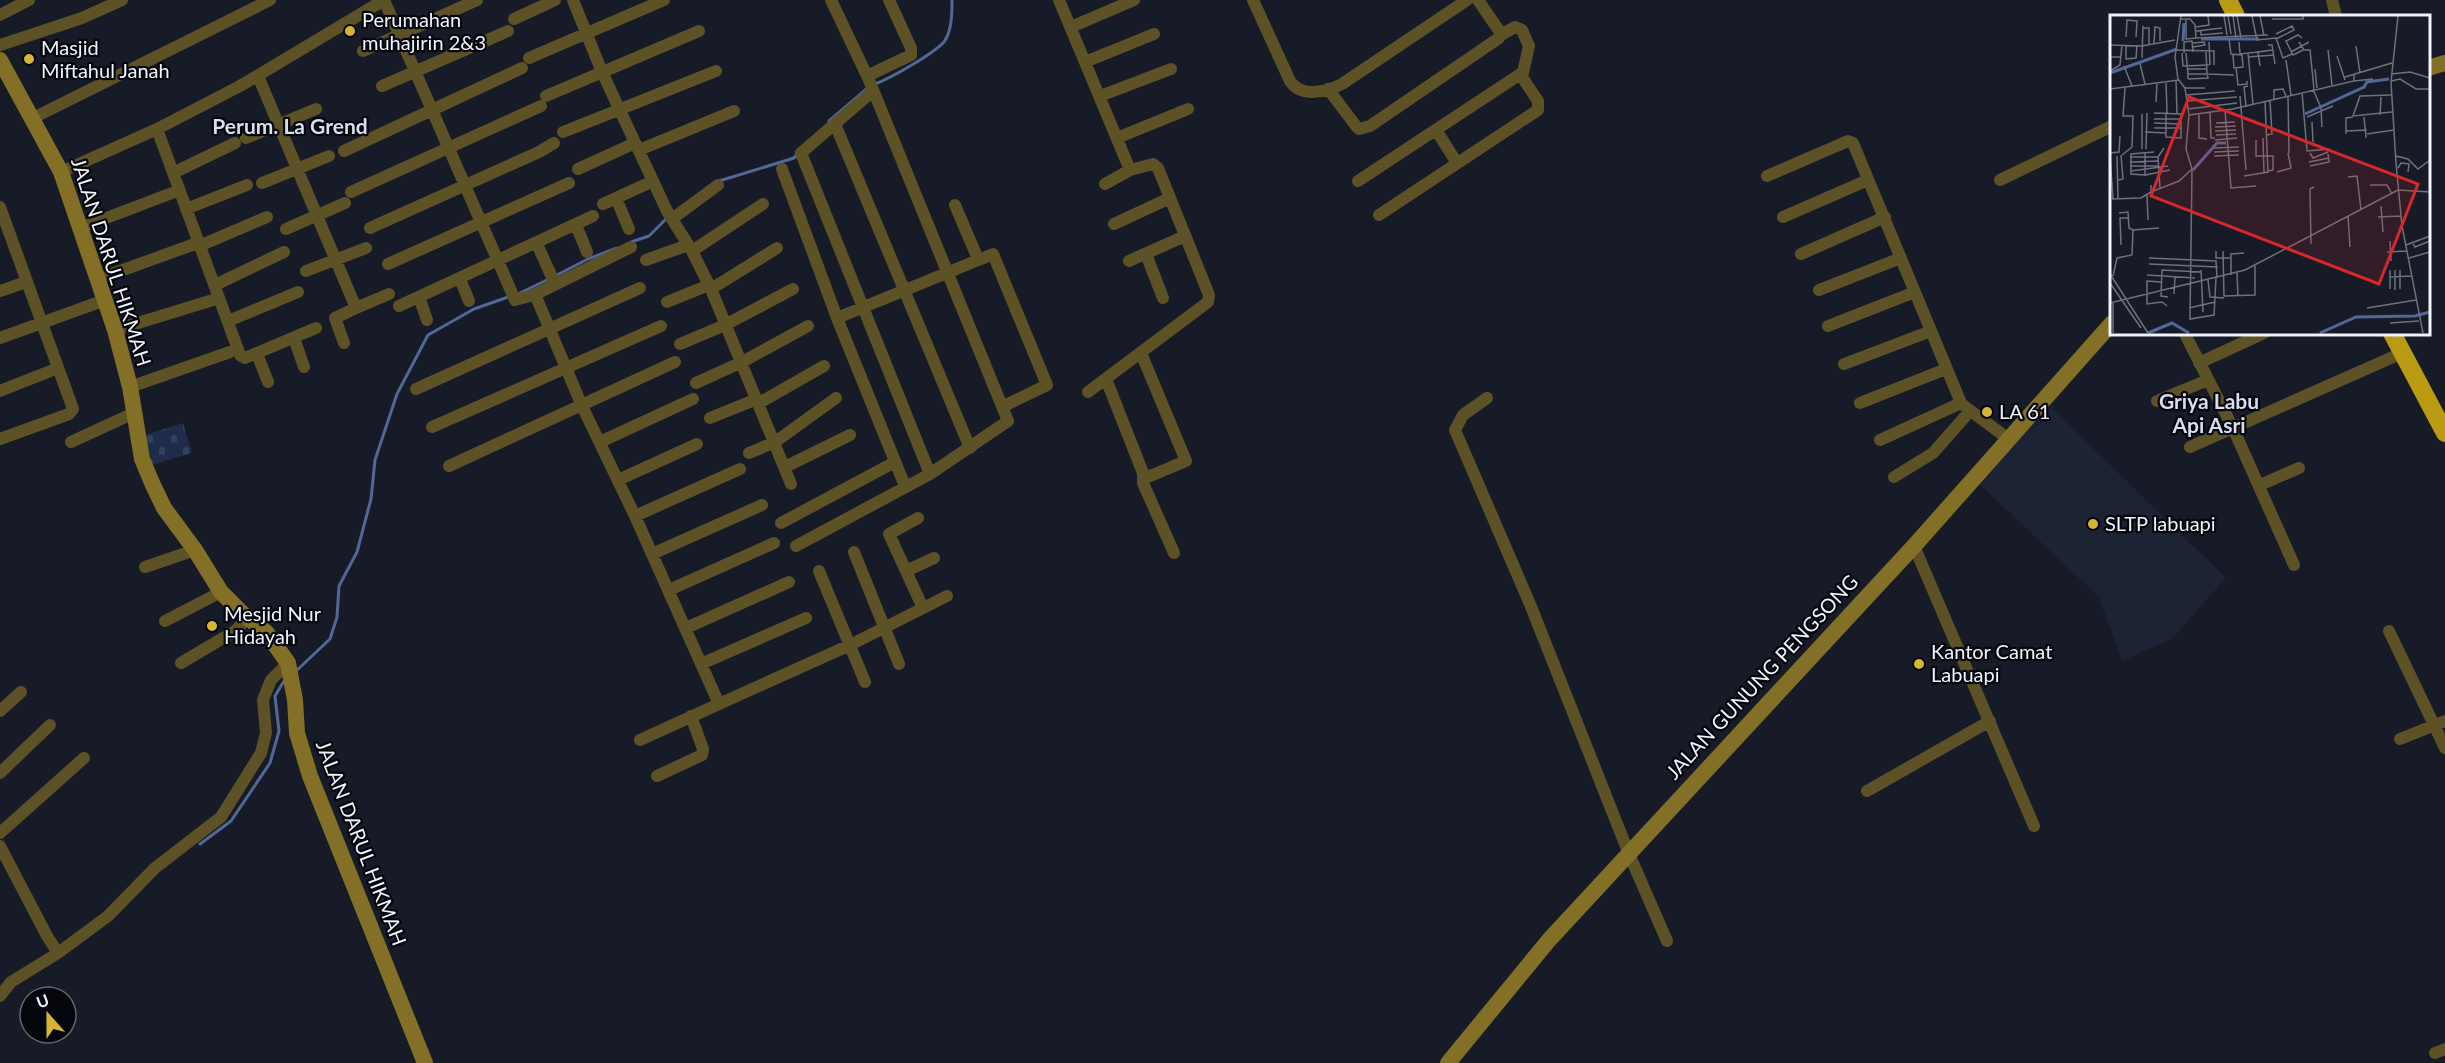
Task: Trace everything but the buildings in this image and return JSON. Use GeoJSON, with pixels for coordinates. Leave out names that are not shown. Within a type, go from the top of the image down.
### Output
{"type":"FeatureCollection","features":[{"type":"Feature","properties":{"kind":"highway"},"geometry":{"type":"LineString","coordinates":[[2228,0],[2236,15]]}},
{"type":"Feature","properties":{"kind":"highway"},"geometry":{"type":"LineString","coordinates":[[2392,334],[2445,433]]}},
{"type":"Feature","properties":{"kind":"street"},"geometry":{"type":"LineString","coordinates":[[0,15],[28,0]]}},
{"type":"Feature","properties":{"kind":"street"},"geometry":{"type":"LineString","coordinates":[[0,45],[82,18],[122,0]]}},
{"type":"Feature","properties":{"kind":"street"},"geometry":{"type":"LineString","coordinates":[[33,118],[270,0]]}},
{"type":"Feature","properties":{"kind":"street"},"geometry":{"type":"LineString","coordinates":[[61,172],[157,129],[258,76],[384,0],[447,150],[512,295],[534,295],[552,278],[631,247]]}},
{"type":"Feature","properties":{"kind":"street"},"geometry":{"type":"LineString","coordinates":[[363,51],[477,0]]}},
{"type":"Feature","properties":{"kind":"street"},"geometry":{"type":"LineString","coordinates":[[382,86],[415,73],[511,25],[555,0]]}},
{"type":"Feature","properties":{"kind":"street"},"geometry":{"type":"LineString","coordinates":[[573,0],[602,72],[669,215],[690,248],[710,287],[791,484]]}},
{"type":"Feature","properties":{"kind":"street"},"geometry":{"type":"LineString","coordinates":[[345,151],[586,34],[664,0]]}},
{"type":"Feature","properties":{"kind":"street"},"geometry":{"type":"LineString","coordinates":[[796,546],[930,474],[1006,424],[1008,417],[870,83],[831,0]]}},
{"type":"Feature","properties":{"kind":"street"},"geometry":{"type":"LineString","coordinates":[[889,0],[907,39],[911,55],[870,83],[835,124],[801,153],[930,474]]}},
{"type":"Feature","properties":{"kind":"street"},"geometry":{"type":"LineString","coordinates":[[1059,0],[1130,170]]}},
{"type":"Feature","properties":{"kind":"street"},"geometry":{"type":"LineString","coordinates":[[1071,27],[1134,0]]}},
{"type":"Feature","properties":{"kind":"street"},"geometry":{"type":"LineString","coordinates":[[1253,0],[1294,87],[1305,92],[1328,89],[1342,84],[1467,0]]}},
{"type":"Feature","properties":{"kind":"street"},"geometry":{"type":"LineString","coordinates":[[1478,0],[1501,35]]}},
{"type":"Feature","properties":{"kind":"street"},"geometry":{"type":"LineString","coordinates":[[2332,0],[2337,15]]}},
{"type":"Feature","properties":{"kind":"street"},"geometry":{"type":"LineString","coordinates":[[1328,89],[1356,126],[1364,128],[1515,27],[1522,30],[1529,46],[1522,77],[1538,101],[1538,110],[1379,215]]}},
{"type":"Feature","properties":{"kind":"street"},"geometry":{"type":"LineString","coordinates":[[351,192],[447,150],[602,72],[699,31]]}},
{"type":"Feature","properties":{"kind":"street"},"geometry":{"type":"LineString","coordinates":[[1085,62],[1154,34]]}},
{"type":"Feature","properties":{"kind":"street","name":"JALAN DARUL HIKMAH"},"geometry":{"type":"LineString","coordinates":[[0,60],[61,172],[115,330],[130,387],[142,459],[152,483],[165,508],[221,592],[266,632],[289,671],[297,733],[310,776],[425,1063]]}},
{"type":"Feature","properties":{"kind":"street"},"geometry":{"type":"LineString","coordinates":[[2430,67],[2445,63]]}},
{"type":"Feature","properties":{"kind":"street"},"geometry":{"type":"LineString","coordinates":[[1100,96],[1171,69]]}},
{"type":"Feature","properties":{"kind":"street"},"geometry":{"type":"LineString","coordinates":[[563,132],[716,71]]}},
{"type":"Feature","properties":{"kind":"street"},"geometry":{"type":"LineString","coordinates":[[1358,182],[1522,73]]}},
{"type":"Feature","properties":{"kind":"street"},"geometry":{"type":"LineString","coordinates":[[258,76],[356,308]]}},
{"type":"Feature","properties":{"kind":"street"},"geometry":{"type":"LineString","coordinates":[[173,173],[278,124],[316,109]]}},
{"type":"Feature","properties":{"kind":"street"},"geometry":{"type":"LineString","coordinates":[[1117,138],[1188,109]]}},
{"type":"Feature","properties":{"kind":"street"},"geometry":{"type":"LineString","coordinates":[[578,169],[734,111]]}},
{"type":"Feature","properties":{"kind":"street"},"geometry":{"type":"LineString","coordinates":[[835,124],[970,448]]}},
{"type":"Feature","properties":{"kind":"street"},"geometry":{"type":"LineString","coordinates":[[2000,180],[2110,127]]}},
{"type":"Feature","properties":{"kind":"street"},"geometry":{"type":"LineString","coordinates":[[157,129],[186,209],[196,245],[241,357],[257,354],[316,328]]}},
{"type":"Feature","properties":{"kind":"street"},"geometry":{"type":"LineString","coordinates":[[1436,130],[1457,164]]}},
{"type":"Feature","properties":{"kind":"street"},"geometry":{"type":"LineString","coordinates":[[1767,176],[1850,141],[1885,217],[1946,369],[1965,407],[1978,414],[2007,439]]}},
{"type":"Feature","properties":{"kind":"street"},"geometry":{"type":"LineString","coordinates":[[370,228],[464,187],[554,143]]}},
{"type":"Feature","properties":{"kind":"street"},"geometry":{"type":"LineString","coordinates":[[262,183],[329,156]]}},
{"type":"Feature","properties":{"kind":"street"},"geometry":{"type":"LineString","coordinates":[[1088,392],[1208,302],[1209,295],[1158,168],[1153,164],[1130,170],[1105,184]]}},
{"type":"Feature","properties":{"kind":"street"},"geometry":{"type":"LineString","coordinates":[[782,169],[837,318],[905,486]]}},
{"type":"Feature","properties":{"kind":"street"},"geometry":{"type":"LineString","coordinates":[[1783,217],[1868,180]]}},
{"type":"Feature","properties":{"kind":"street"},"geometry":{"type":"LineString","coordinates":[[603,204],[653,181]]}},
{"type":"Feature","properties":{"kind":"street"},"geometry":{"type":"LineString","coordinates":[[388,264],[569,183]]}},
{"type":"Feature","properties":{"kind":"street"},"geometry":{"type":"LineString","coordinates":[[186,209],[247,185]]}},
{"type":"Feature","properties":{"kind":"street"},"geometry":{"type":"LineString","coordinates":[[669,215],[718,185]]}},
{"type":"Feature","properties":{"kind":"street"},"geometry":{"type":"LineString","coordinates":[[80,228],[172,193]]}},
{"type":"Feature","properties":{"kind":"street"},"geometry":{"type":"LineString","coordinates":[[616,198],[629,229]]}},
{"type":"Feature","properties":{"kind":"street"},"geometry":{"type":"LineString","coordinates":[[1114,224],[1170,198]]}},
{"type":"Feature","properties":{"kind":"street"},"geometry":{"type":"LineString","coordinates":[[286,229],[345,203]]}},
{"type":"Feature","properties":{"kind":"street"},"geometry":{"type":"LineString","coordinates":[[646,260],[690,248],[763,204]]}},
{"type":"Feature","properties":{"kind":"street"},"geometry":{"type":"LineString","coordinates":[[956,205],[978,259]]}},
{"type":"Feature","properties":{"kind":"street"},"geometry":{"type":"LineString","coordinates":[[0,207],[6,241],[26,282],[72,406],[72,412],[0,438]]}},
{"type":"Feature","properties":{"kind":"street"},"geometry":{"type":"LineString","coordinates":[[399,306],[497,263],[593,216]]}},
{"type":"Feature","properties":{"kind":"street"},"geometry":{"type":"LineString","coordinates":[[98,279],[196,245],[267,217]]}},
{"type":"Feature","properties":{"kind":"street"},"geometry":{"type":"LineString","coordinates":[[1801,254],[1885,217]]}},
{"type":"Feature","properties":{"kind":"street"},"geometry":{"type":"LineString","coordinates":[[576,225],[587,252]]}},
{"type":"Feature","properties":{"kind":"street"},"geometry":{"type":"LineString","coordinates":[[1129,261],[1185,236]]}},
{"type":"Feature","properties":{"kind":"street"},"geometry":{"type":"LineString","coordinates":[[537,244],[552,278]]}},
{"type":"Feature","properties":{"kind":"street"},"geometry":{"type":"LineString","coordinates":[[306,271],[366,248]]}},
{"type":"Feature","properties":{"kind":"street"},"geometry":{"type":"LineString","coordinates":[[667,302],[710,287],[777,248]]}},
{"type":"Feature","properties":{"kind":"street"},"geometry":{"type":"LineString","coordinates":[[214,285],[284,252]]}},
{"type":"Feature","properties":{"kind":"street"},"geometry":{"type":"LineString","coordinates":[[1146,254],[1163,298]]}},
{"type":"Feature","properties":{"kind":"street"},"geometry":{"type":"LineString","coordinates":[[837,318],[978,259],[994,255],[1047,384],[1045,388],[1004,406]]}},
{"type":"Feature","properties":{"kind":"street"},"geometry":{"type":"LineString","coordinates":[[1819,290],[1901,258]]}},
{"type":"Feature","properties":{"kind":"street"},"geometry":{"type":"LineString","coordinates":[[460,279],[469,301]]}},
{"type":"Feature","properties":{"kind":"street"},"geometry":{"type":"LineString","coordinates":[[0,291],[26,282]]}},
{"type":"Feature","properties":{"kind":"street"},"geometry":{"type":"LineString","coordinates":[[416,389],[640,288]]}},
{"type":"Feature","properties":{"kind":"street"},"geometry":{"type":"LineString","coordinates":[[680,344],[725,325],[793,289]]}},
{"type":"Feature","properties":{"kind":"street"},"geometry":{"type":"LineString","coordinates":[[228,321],[298,292]]}},
{"type":"Feature","properties":{"kind":"street"},"geometry":{"type":"LineString","coordinates":[[1828,326],[1916,292]]}},
{"type":"Feature","properties":{"kind":"street"},"geometry":{"type":"LineString","coordinates":[[344,343],[335,318],[389,294]]}},
{"type":"Feature","properties":{"kind":"street"},"geometry":{"type":"LineString","coordinates":[[534,295],[551,329],[582,406],[635,516],[719,704]]}},
{"type":"Feature","properties":{"kind":"street"},"geometry":{"type":"LineString","coordinates":[[419,297],[427,320]]}},
{"type":"Feature","properties":{"kind":"street"},"geometry":{"type":"LineString","coordinates":[[0,338],[105,300]]}},
{"type":"Feature","properties":{"kind":"street"},"geometry":{"type":"LineString","coordinates":[[115,330],[213,300]]}},
{"type":"Feature","properties":{"kind":"street","name":"JALAN GUNUNG PENGSONG"},"geometry":{"type":"LineString","coordinates":[[1448,1063],[1549,940],[1914,546],[2110,325]]}},
{"type":"Feature","properties":{"kind":"street"},"geometry":{"type":"LineString","coordinates":[[432,427],[661,326]]}},
{"type":"Feature","properties":{"kind":"street"},"geometry":{"type":"LineString","coordinates":[[696,383],[742,362],[808,326]]}},
{"type":"Feature","properties":{"kind":"street"},"geometry":{"type":"LineString","coordinates":[[1845,364],[1931,331]]}},
{"type":"Feature","properties":{"kind":"street"},"geometry":{"type":"LineString","coordinates":[[2199,363],[2262,334]]}},
{"type":"Feature","properties":{"kind":"street"},"geometry":{"type":"LineString","coordinates":[[2186,336],[2233,428],[2295,565]]}},
{"type":"Feature","properties":{"kind":"street"},"geometry":{"type":"LineString","coordinates":[[294,338],[304,367]]}},
{"type":"Feature","properties":{"kind":"street"},"geometry":{"type":"LineString","coordinates":[[130,387],[230,351]]}},
{"type":"Feature","properties":{"kind":"street"},"geometry":{"type":"LineString","coordinates":[[1141,353],[1186,461],[1143,479]]}},
{"type":"Feature","properties":{"kind":"street"},"geometry":{"type":"LineString","coordinates":[[2190,447],[2402,353]]}},
{"type":"Feature","properties":{"kind":"street"},"geometry":{"type":"LineString","coordinates":[[257,354],[268,382]]}},
{"type":"Feature","properties":{"kind":"street"},"geometry":{"type":"LineString","coordinates":[[449,466],[675,362]]}},
{"type":"Feature","properties":{"kind":"street"},"geometry":{"type":"LineString","coordinates":[[710,417],[758,401],[824,366]]}},
{"type":"Feature","properties":{"kind":"street"},"geometry":{"type":"LineString","coordinates":[[0,391],[58,368]]}},
{"type":"Feature","properties":{"kind":"street"},"geometry":{"type":"LineString","coordinates":[[1860,403],[1946,369]]}},
{"type":"Feature","properties":{"kind":"street"},"geometry":{"type":"LineString","coordinates":[[1106,379],[1174,554]]}},
{"type":"Feature","properties":{"kind":"street"},"geometry":{"type":"LineString","coordinates":[[2157,401],[2208,380]]}},
{"type":"Feature","properties":{"kind":"street"},"geometry":{"type":"LineString","coordinates":[[749,453],[775,442],[836,398]]}},
{"type":"Feature","properties":{"kind":"street"},"geometry":{"type":"LineString","coordinates":[[1487,398],[1463,415],[1455,430],[1530,604],[1629,854],[1667,941]]}},
{"type":"Feature","properties":{"kind":"street"},"geometry":{"type":"LineString","coordinates":[[600,442],[693,399]]}},
{"type":"Feature","properties":{"kind":"street"},"geometry":{"type":"LineString","coordinates":[[1880,440],[1965,407]]}},
{"type":"Feature","properties":{"kind":"street"},"geometry":{"type":"LineString","coordinates":[[1894,477],[1933,453],[1965,407]]}},
{"type":"Feature","properties":{"kind":"street"},"geometry":{"type":"LineString","coordinates":[[71,442],[134,413]]}},
{"type":"Feature","properties":{"kind":"street"},"geometry":{"type":"LineString","coordinates":[[785,467],[850,435]]}},
{"type":"Feature","properties":{"kind":"street"},"geometry":{"type":"LineString","coordinates":[[618,480],[697,444]]}},
{"type":"Feature","properties":{"kind":"street"},"geometry":{"type":"LineString","coordinates":[[781,523],[895,462]]}},
{"type":"Feature","properties":{"kind":"street"},"geometry":{"type":"LineString","coordinates":[[2260,485],[2299,468]]}},
{"type":"Feature","properties":{"kind":"street"},"geometry":{"type":"LineString","coordinates":[[635,516],[740,469]]}},
{"type":"Feature","properties":{"kind":"street"},"geometry":{"type":"LineString","coordinates":[[652,554],[762,505]]}},
{"type":"Feature","properties":{"kind":"street"},"geometry":{"type":"LineString","coordinates":[[918,518],[889,534],[923,608]]}},
{"type":"Feature","properties":{"kind":"street"},"geometry":{"type":"LineString","coordinates":[[669,590],[774,543]]}},
{"type":"Feature","properties":{"kind":"street"},"geometry":{"type":"LineString","coordinates":[[1914,546],[2034,826]]}},
{"type":"Feature","properties":{"kind":"street"},"geometry":{"type":"LineString","coordinates":[[145,567],[195,550]]}},
{"type":"Feature","properties":{"kind":"street"},"geometry":{"type":"LineString","coordinates":[[854,552],[899,664]]}},
{"type":"Feature","properties":{"kind":"street"},"geometry":{"type":"LineString","coordinates":[[906,571],[934,558]]}},
{"type":"Feature","properties":{"kind":"street"},"geometry":{"type":"LineString","coordinates":[[819,571],[865,682]]}},
{"type":"Feature","properties":{"kind":"street"},"geometry":{"type":"LineString","coordinates":[[686,628],[789,582]]}},
{"type":"Feature","properties":{"kind":"street"},"geometry":{"type":"LineString","coordinates":[[165,621],[221,592]]}},
{"type":"Feature","properties":{"kind":"street"},"geometry":{"type":"LineString","coordinates":[[640,740],[850,645],[947,596]]}},
{"type":"Feature","properties":{"kind":"street"},"geometry":{"type":"LineString","coordinates":[[181,663],[235,631],[248,618]]}},
{"type":"Feature","properties":{"kind":"street"},"geometry":{"type":"LineString","coordinates":[[701,664],[806,618]]}},
{"type":"Feature","properties":{"kind":"street"},"geometry":{"type":"LineString","coordinates":[[2389,631],[2440,723],[2445,748]]}},
{"type":"Feature","properties":{"kind":"street"},"geometry":{"type":"LineString","coordinates":[[0,996],[11,982],[58,953],[120,906],[169,856],[221,817],[261,753],[266,733],[263,700],[271,680],[289,671]]}},
{"type":"Feature","properties":{"kind":"street"},"geometry":{"type":"LineString","coordinates":[[0,711],[21,692]]}},
{"type":"Feature","properties":{"kind":"street"},"geometry":{"type":"LineString","coordinates":[[657,776],[702,755],[703,749],[691,716]]}},
{"type":"Feature","properties":{"kind":"street"},"geometry":{"type":"LineString","coordinates":[[1867,791],[1990,721]]}},
{"type":"Feature","properties":{"kind":"street"},"geometry":{"type":"LineString","coordinates":[[2400,739],[2440,723]]}},
{"type":"Feature","properties":{"kind":"street"},"geometry":{"type":"LineString","coordinates":[[0,773],[50,725]]}},
{"type":"Feature","properties":{"kind":"street"},"geometry":{"type":"LineString","coordinates":[[0,833],[84,758]]}},
{"type":"Feature","properties":{"kind":"street"},"geometry":{"type":"LineString","coordinates":[[0,846],[58,953]]}},
{"type":"Feature","properties":{"kind":"shaded area"},"geometry":{"type":"Polygon","coordinates":[[[2051,407],[2226,578],[2172,639],[2122,661],[2099,597],[1978,483],[2051,407]]]}},
{"type":"Feature","properties":{"kind":"green space"},"geometry":{"type":"Polygon","coordinates":[[[183,423],[192,453],[148,466],[139,437],[183,423]]]}},
{"type":"Feature","properties":{"kind":"waterway"},"geometry":{"type":"LineString","coordinates":[[875,84],[931,53],[944,42],[950,27],[952,0]]}},
{"type":"Feature","properties":{"kind":"waterway"},"geometry":{"type":"LineString","coordinates":[[829,121],[869,87]]}},
{"type":"Feature","properties":{"kind":"waterway"},"geometry":{"type":"LineString","coordinates":[[719,181],[794,158],[797,154]]}},
{"type":"Feature","properties":{"kind":"waterway"},"geometry":{"type":"LineString","coordinates":[[631,242],[649,236],[667,218]]}},
{"type":"Feature","properties":{"kind":"waterway"},"geometry":{"type":"LineString","coordinates":[[555,276],[588,259],[617,248]]}},
{"type":"Feature","properties":{"kind":"waterway"},"geometry":{"type":"LineString","coordinates":[[520,293],[549,279]]}},
{"type":"Feature","properties":{"kind":"waterway"},"geometry":{"type":"LineString","coordinates":[[294,673],[330,639],[337,617],[339,586],[357,552],[371,499],[375,460],[397,394],[428,335],[474,309],[511,296]]}},
{"type":"Feature","properties":{"kind":"waterway"},"geometry":{"type":"LineString","coordinates":[[200,844],[231,821],[270,763],[279,731],[275,696],[284,681]]}},
{"type":"Feature","properties":{"kind":"place","name":"Perumahan muhajirin 2&3"},"geometry":{"type":"Point","coordinates":[350,31]}},
{"type":"Feature","properties":{"kind":"place","name":"Masjid Miftahul Janah"},"geometry":{"type":"Point","coordinates":[29,59]}},
{"type":"Feature","properties":{"kind":"place","name":"LA 61"},"geometry":{"type":"Point","coordinates":[1987,412]}},
{"type":"Feature","properties":{"kind":"place","name":"SLTP labuapi"},"geometry":{"type":"Point","coordinates":[2093,524]}},
{"type":"Feature","properties":{"kind":"place","name":"Mesjid Nur Hidayah"},"geometry":{"type":"Point","coordinates":[212,626]}},
{"type":"Feature","properties":{"kind":"place","name":"Kantor Camat Labuapi"},"geometry":{"type":"Point","coordinates":[1919,664]}},
{"type":"Feature","properties":{"kind":"district","name":"Perum. La Grend"},"geometry":{"type":"Point","coordinates":[290,127]}},
{"type":"Feature","properties":{"kind":"district","name":"Griya Labu Api Asri"},"geometry":{"type":"Point","coordinates":[2209,414]}}]}
